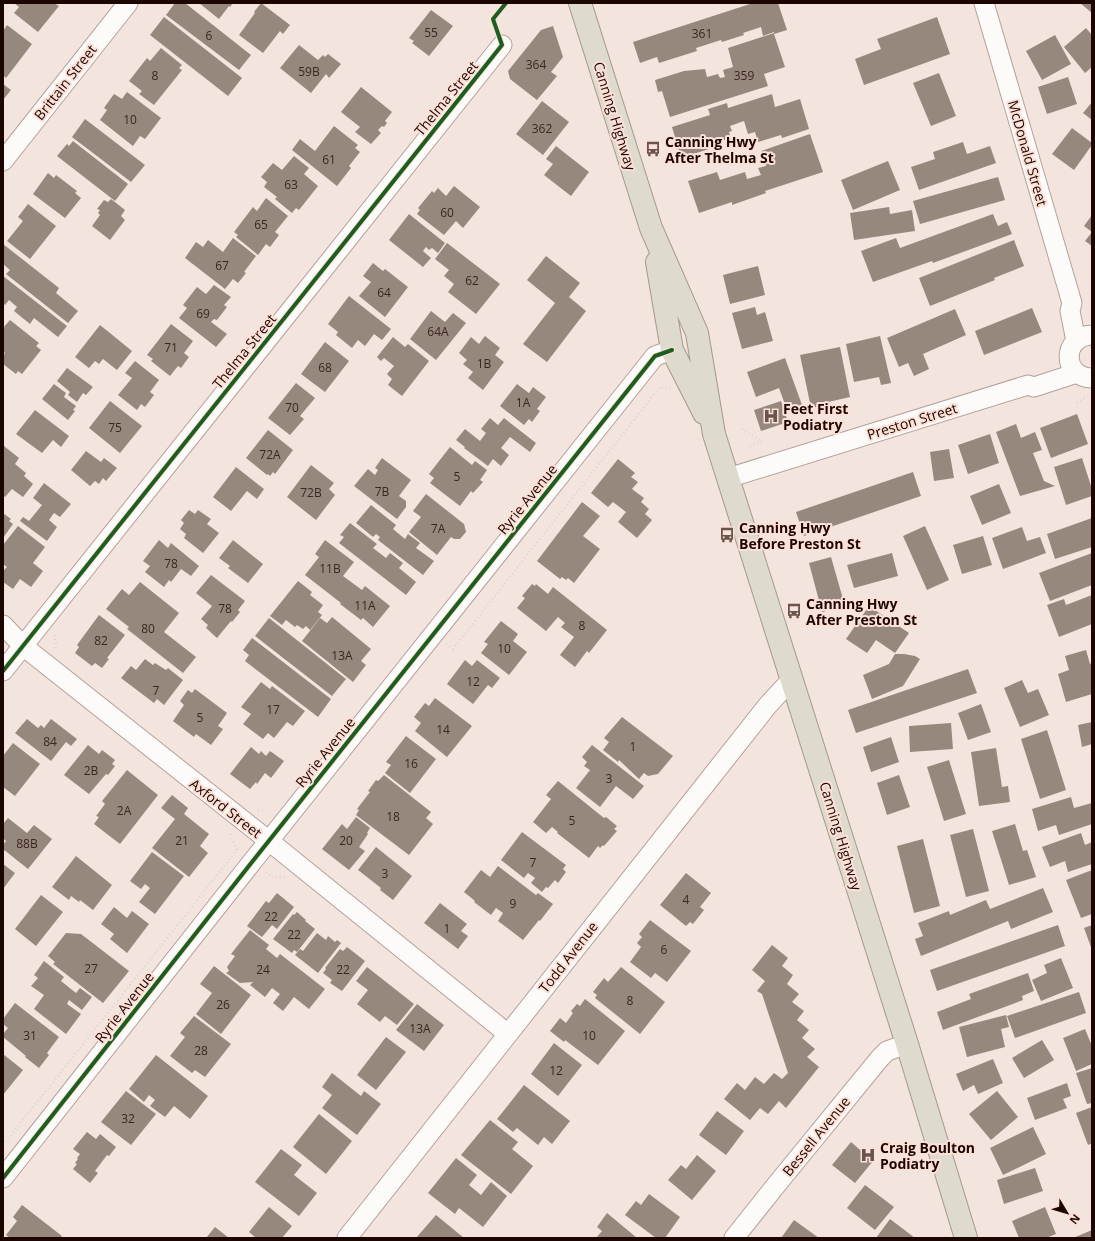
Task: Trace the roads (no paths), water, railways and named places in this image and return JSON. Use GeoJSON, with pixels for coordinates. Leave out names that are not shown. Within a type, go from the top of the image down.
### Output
{"type":"FeatureCollection","features":[{"type":"Feature","properties":{"kind":"highway","name":"Canning Highway"},"geometry":{"type":"LineString","coordinates":[[580,3],[651,228],[697,332],[714,434],[907,1044],[966,1238]]}},
{"type":"Feature","properties":{"kind":"highway","name":"Canning Highway"},"geometry":{"type":"LineString","coordinates":[[651,228],[672,350],[714,434]]}},
{"type":"Feature","properties":{"kind":"street","name":"Brittain Street"},"geometry":{"type":"LineString","coordinates":[[3,161],[128,3]]}},
{"type":"Feature","properties":{"kind":"street","name":"McDonald Street"},"geometry":{"type":"LineString","coordinates":[[984,3],[1072,304],[1070,311],[1086,337]]}},
{"type":"Feature","properties":{"kind":"street","name":"Thelma Street"},"geometry":{"type":"LineString","coordinates":[[3,671],[502,45]]}},
{"type":"Feature","properties":{"kind":"street"},"geometry":{"type":"LineString","coordinates":[[1083,382],[1070,351],[1086,337]]}},
{"type":"Feature","properties":{"kind":"street","name":"Ryrie Avenue"},"geometry":{"type":"LineString","coordinates":[[3,1178],[268,841],[655,356],[672,350]]}},
{"type":"Feature","properties":{"kind":"street","name":"Preston Street"},"geometry":{"type":"LineString","coordinates":[[728,478],[1028,385],[1034,387],[1083,382]]}},
{"type":"Feature","properties":{"kind":"street","name":"Axford Street"},"geometry":{"type":"LineString","coordinates":[[3,625],[23,646],[508,1034]]}},
{"type":"Feature","properties":{"kind":"street","name":"Todd Avenue"},"geometry":{"type":"LineString","coordinates":[[347,1238],[768,705],[792,679]]}},
{"type":"Feature","properties":{"kind":"street","name":"Bessell Avenue"},"geometry":{"type":"LineString","coordinates":[[734,1238],[880,1058],[887,1051],[907,1044]]}},
{"type":"Feature","properties":{"kind":"place","name":"Canning Hwy After Thelma St"},"geometry":{"type":"Point","coordinates":[653,149]}},
{"type":"Feature","properties":{"kind":"place","name":"Feet First Podiatry"},"geometry":{"type":"Point","coordinates":[771,416]}},
{"type":"Feature","properties":{"kind":"place","name":"Canning Hwy Before Preston St"},"geometry":{"type":"Point","coordinates":[727,535]}},
{"type":"Feature","properties":{"kind":"place","name":"Canning Hwy After Preston St"},"geometry":{"type":"Point","coordinates":[794,611]}},
{"type":"Feature","properties":{"kind":"place","name":"Craig Boulton Podiatry"},"geometry":{"type":"Point","coordinates":[868,1155]}}]}
